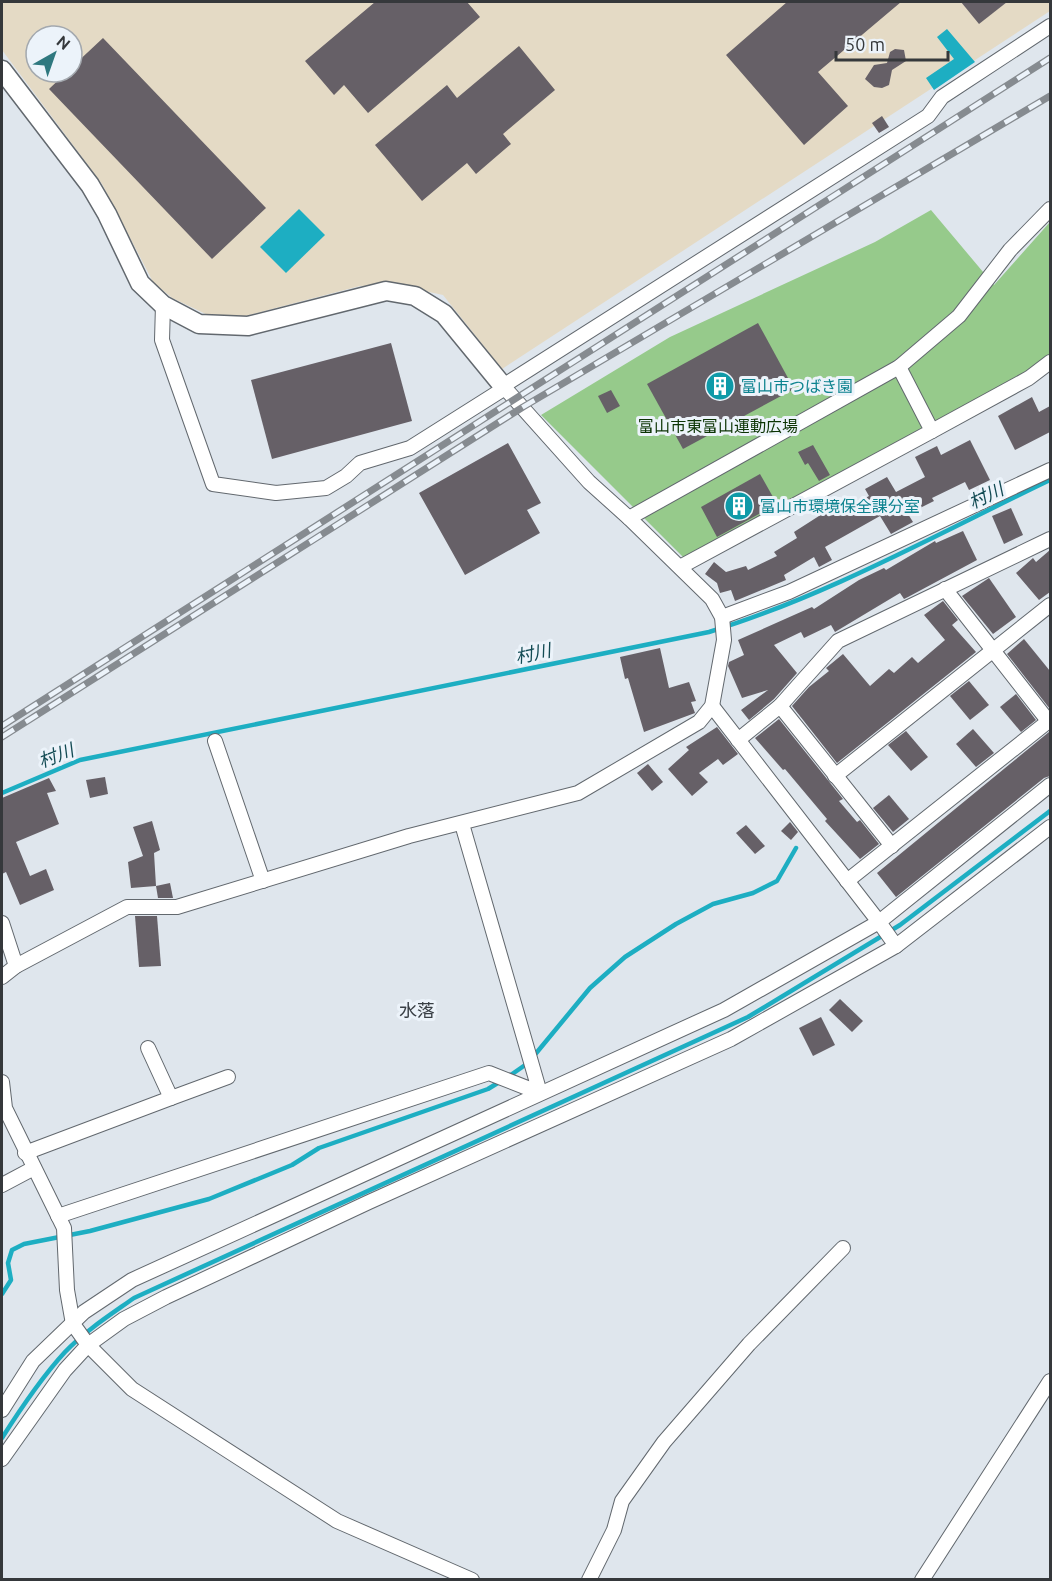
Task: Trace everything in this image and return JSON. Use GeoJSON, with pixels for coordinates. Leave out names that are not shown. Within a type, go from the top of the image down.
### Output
{"type":"FeatureCollection","features":[{"type":"Feature","properties":{"kind":"street"},"geometry":{"type":"LineString","coordinates":[[164,305],[162,340],[213,484],[276,494],[326,488],[346,476],[360,463],[410,448],[928,116],[942,97],[1050,26]]}},
{"type":"Feature","properties":{"kind":"street"},"geometry":{"type":"LineString","coordinates":[[2,70],[90,185],[107,214],[140,284],[164,305],[199,324],[248,326],[386,291],[416,296],[444,314],[504,387],[582,475],[630,518],[712,599],[722,618],[724,638],[712,706],[699,722],[578,793],[410,836],[177,907],[127,907],[16,966],[2,977]]}},
{"type":"Feature","properties":{"kind":"street"},"geometry":{"type":"LineString","coordinates":[[630,518],[899,368],[959,316],[1010,250],[1050,209]]}},
{"type":"Feature","properties":{"kind":"street"},"geometry":{"type":"LineString","coordinates":[[680,567],[1029,378],[1050,362]]}},
{"type":"Feature","properties":{"kind":"street"},"geometry":{"type":"LineString","coordinates":[[899,368],[932,431]]}},
{"type":"Feature","properties":{"kind":"street"},"geometry":{"type":"LineString","coordinates":[[722,618],[789,592],[1050,470]]}},
{"type":"Feature","properties":{"kind":"street"},"geometry":{"type":"LineString","coordinates":[[738,740],[780,706],[838,641],[1050,538]]}},
{"type":"Feature","properties":{"kind":"street"},"geometry":{"type":"LineString","coordinates":[[847,881],[1050,721],[945,589]]}},
{"type":"Feature","properties":{"kind":"street"},"geometry":{"type":"LineString","coordinates":[[835,776],[1050,605]]}},
{"type":"Feature","properties":{"kind":"street"},"geometry":{"type":"LineString","coordinates":[[712,706],[896,946]]}},
{"type":"Feature","properties":{"kind":"street"},"geometry":{"type":"LineString","coordinates":[[780,706],[892,846]]}},
{"type":"Feature","properties":{"kind":"street"},"geometry":{"type":"LineString","coordinates":[[215,741],[263,881]]}},
{"type":"Feature","properties":{"kind":"street"},"geometry":{"type":"LineString","coordinates":[[2,1410],[33,1361],[84,1312],[132,1280],[724,1011],[833,951],[879,922],[1050,785]]}},
{"type":"Feature","properties":{"kind":"street"},"geometry":{"type":"LineString","coordinates":[[462,824],[540,1093]]}},
{"type":"Feature","properties":{"kind":"street"},"geometry":{"type":"LineString","coordinates":[[2,1459],[65,1370],[88,1345],[124,1319],[166,1297],[731,1039],[896,946],[1050,827]]}},
{"type":"Feature","properties":{"kind":"street"},"geometry":{"type":"LineString","coordinates":[[2,923],[16,966]]}},
{"type":"Feature","properties":{"kind":"street"},"geometry":{"type":"LineString","coordinates":[[148,1048],[171,1098]]}},
{"type":"Feature","properties":{"kind":"street"},"geometry":{"type":"LineString","coordinates":[[58,1216],[489,1073],[540,1093]]}},
{"type":"Feature","properties":{"kind":"street"},"geometry":{"type":"LineString","coordinates":[[25,1153],[228,1077]]}},
{"type":"Feature","properties":{"kind":"street"},"geometry":{"type":"LineString","coordinates":[[2,1082],[3,1108],[64,1228],[67,1290],[74,1324],[88,1345],[132,1389],[337,1521],[472,1580]]}},
{"type":"Feature","properties":{"kind":"street"},"geometry":{"type":"LineString","coordinates":[[2,1185],[33,1168]]}},
{"type":"Feature","properties":{"kind":"street"},"geometry":{"type":"LineString","coordinates":[[589,1580],[614,1530],[622,1501],[664,1442],[749,1344],[843,1248]]}},
{"type":"Feature","properties":{"kind":"street"},"geometry":{"type":"LineString","coordinates":[[922,1580],[1050,1381]]}},
{"type":"Feature","properties":{"kind":"shaded area"},"geometry":{"type":"Polygon","coordinates":[[[2,2],[1050,2],[1050,11],[502,369],[443,295],[397,285],[360,286],[245,316],[210,316],[172,298],[153,282],[102,184],[27,84],[84,84],[84,24],[24,24],[24,79],[2,50],[2,2]]]}},
{"type":"Feature","properties":{"kind":"green space","name":"富山市東富山運動広場"},"geometry":{"type":"Polygon","coordinates":[[[931,210],[994,285],[1050,222],[1050,358],[1023,376],[685,559],[541,415],[670,337],[875,242],[931,210]]]}},
{"type":"Feature","properties":{"kind":"water"},"geometry":{"type":"Polygon","coordinates":[[[947,29],[975,62],[934,90],[926,78],[954,59],[937,37],[947,29]]]}},
{"type":"Feature","properties":{"kind":"water"},"geometry":{"type":"Polygon","coordinates":[[[299,209],[325,235],[286,273],[260,247],[299,209]]]}},
{"type":"Feature","properties":{"kind":"building"},"geometry":{"type":"Polygon","coordinates":[[[375,2],[467,2],[480,17],[368,113],[344,85],[334,95],[305,61],[375,2]]]}},
{"type":"Feature","properties":{"kind":"building"},"geometry":{"type":"Polygon","coordinates":[[[787,2],[901,2],[818,72],[848,106],[804,145],[726,55],[787,2]]]}},
{"type":"Feature","properties":{"kind":"building"},"geometry":{"type":"Polygon","coordinates":[[[961,2],[1007,2],[979,24],[961,2]]]}},
{"type":"Feature","properties":{"kind":"building"},"geometry":{"type":"Polygon","coordinates":[[[103,38],[266,208],[212,259],[49,89],[54,84],[84,84],[84,56],[103,38]]]}},
{"type":"Feature","properties":{"kind":"building"},"geometry":{"type":"Polygon","coordinates":[[[519,46],[555,90],[503,134],[511,144],[476,174],[467,163],[422,201],[375,145],[447,85],[457,98],[519,46]]]}},
{"type":"Feature","properties":{"kind":"building"},"geometry":{"type":"Polygon","coordinates":[[[895,49],[904,50],[906,61],[892,70],[889,85],[882,88],[874,87],[865,79],[874,65],[887,63],[890,52],[895,49]]]}},
{"type":"Feature","properties":{"kind":"building"},"geometry":{"type":"Polygon","coordinates":[[[882,116],[889,127],[879,133],[872,123],[882,116]]]}},
{"type":"Feature","properties":{"kind":"building","name":"富山市つばき園"},"geometry":{"type":"Polygon","coordinates":[[[758,323],[794,389],[683,449],[647,384],[758,323]]]}},
{"type":"Feature","properties":{"kind":"building"},"geometry":{"type":"Polygon","coordinates":[[[391,343],[412,421],[272,459],[251,380],[391,343]]]}},
{"type":"Feature","properties":{"kind":"building"},"geometry":{"type":"Polygon","coordinates":[[[611,390],[620,406],[607,413],[598,396],[611,390]]]}},
{"type":"Feature","properties":{"kind":"building"},"geometry":{"type":"Polygon","coordinates":[[[1032,397],[1039,412],[1050,406],[1050,432],[1015,450],[998,416],[1032,397]]]}},
{"type":"Feature","properties":{"kind":"building"},"geometry":{"type":"Polygon","coordinates":[[[970,440],[990,480],[969,490],[965,482],[932,498],[934,501],[908,514],[913,522],[891,534],[880,516],[825,547],[832,560],[819,567],[814,557],[784,575],[786,580],[735,601],[731,590],[720,593],[717,583],[705,574],[714,562],[726,572],[746,566],[748,570],[777,556],[774,552],[797,538],[794,532],[833,507],[837,514],[869,496],[865,489],[887,477],[896,492],[925,477],[915,457],[937,446],[941,455],[970,440]]]}},
{"type":"Feature","properties":{"kind":"building"},"geometry":{"type":"Polygon","coordinates":[[[508,443],[541,503],[527,510],[540,533],[465,575],[419,493],[508,443]]]}},
{"type":"Feature","properties":{"kind":"building"},"geometry":{"type":"Polygon","coordinates":[[[813,445],[830,475],[819,481],[808,463],[805,465],[798,452],[813,445]]]}},
{"type":"Feature","properties":{"kind":"building","name":"富山市環境保全課分室"},"geometry":{"type":"Polygon","coordinates":[[[760,474],[777,504],[717,537],[701,507],[760,474]]]}},
{"type":"Feature","properties":{"kind":"building"},"geometry":{"type":"Polygon","coordinates":[[[1011,508],[1023,535],[1004,544],[992,516],[1011,508]]]}},
{"type":"Feature","properties":{"kind":"building"},"geometry":{"type":"Polygon","coordinates":[[[963,531],[977,560],[904,599],[900,593],[835,632],[831,625],[804,638],[801,632],[774,645],[797,673],[774,699],[749,720],[741,710],[768,690],[742,698],[728,666],[729,662],[744,655],[738,640],[812,607],[814,609],[859,580],[884,568],[886,570],[935,541],[936,543],[963,531]]]}},
{"type":"Feature","properties":{"kind":"building"},"geometry":{"type":"Polygon","coordinates":[[[1050,550],[1050,592],[1039,600],[1016,573],[1033,558],[1036,562],[1050,550]]]}},
{"type":"Feature","properties":{"kind":"building"},"geometry":{"type":"Polygon","coordinates":[[[989,578],[1016,617],[993,634],[962,596],[989,578]]]}},
{"type":"Feature","properties":{"kind":"building"},"geometry":{"type":"Polygon","coordinates":[[[943,601],[958,620],[952,625],[976,652],[837,763],[792,706],[809,687],[829,671],[826,668],[843,654],[870,686],[889,669],[894,673],[912,657],[918,663],[945,640],[924,615],[943,601]]]}},
{"type":"Feature","properties":{"kind":"building"},"geometry":{"type":"Polygon","coordinates":[[[1024,639],[1050,671],[1050,709],[1007,654],[1024,639]]]}},
{"type":"Feature","properties":{"kind":"building"},"geometry":{"type":"Polygon","coordinates":[[[660,648],[669,688],[689,682],[696,701],[691,702],[695,713],[644,732],[628,678],[625,679],[620,657],[660,648]]]}},
{"type":"Feature","properties":{"kind":"building"},"geometry":{"type":"Polygon","coordinates":[[[969,681],[989,705],[970,720],[950,696],[969,681]]]}},
{"type":"Feature","properties":{"kind":"building"},"geometry":{"type":"Polygon","coordinates":[[[1016,694],[1036,720],[1021,732],[1000,707],[1016,694]]]}},
{"type":"Feature","properties":{"kind":"building"},"geometry":{"type":"Polygon","coordinates":[[[779,719],[843,799],[839,801],[857,822],[860,820],[879,844],[860,859],[825,821],[827,819],[785,769],[783,770],[755,738],[779,719]]]}},
{"type":"Feature","properties":{"kind":"building"},"geometry":{"type":"Polygon","coordinates":[[[717,727],[738,754],[723,765],[718,759],[699,773],[708,782],[692,796],[668,769],[689,750],[686,747],[717,727]]]}},
{"type":"Feature","properties":{"kind":"building"},"geometry":{"type":"Polygon","coordinates":[[[973,729],[994,753],[976,767],[956,744],[973,729]]]}},
{"type":"Feature","properties":{"kind":"building"},"geometry":{"type":"Polygon","coordinates":[[[906,731],[928,757],[911,771],[888,745],[906,731]]]}},
{"type":"Feature","properties":{"kind":"building"},"geometry":{"type":"Polygon","coordinates":[[[1049,732],[1050,776],[1044,778],[896,897],[877,873],[1049,732]]]}},
{"type":"Feature","properties":{"kind":"building"},"geometry":{"type":"Polygon","coordinates":[[[648,764],[663,782],[652,791],[637,773],[648,764]]]}},
{"type":"Feature","properties":{"kind":"building"},"geometry":{"type":"Polygon","coordinates":[[[105,777],[108,794],[90,798],[86,780],[105,777]]]}},
{"type":"Feature","properties":{"kind":"building"},"geometry":{"type":"Polygon","coordinates":[[[49,778],[56,791],[47,793],[59,824],[16,842],[30,876],[46,869],[54,890],[20,905],[6,872],[2,874],[2,798],[49,778]]]}},
{"type":"Feature","properties":{"kind":"building"},"geometry":{"type":"Polygon","coordinates":[[[889,795],[909,819],[893,832],[873,808],[889,795]]]}},
{"type":"Feature","properties":{"kind":"building"},"geometry":{"type":"Polygon","coordinates":[[[152,821],[160,850],[154,853],[156,886],[131,888],[128,862],[143,856],[133,827],[152,821]]]}},
{"type":"Feature","properties":{"kind":"building"},"geometry":{"type":"Polygon","coordinates":[[[790,822],[798,832],[791,840],[781,831],[790,822]]]}},
{"type":"Feature","properties":{"kind":"building"},"geometry":{"type":"Polygon","coordinates":[[[746,825],[765,846],[755,854],[736,833],[746,825]]]}},
{"type":"Feature","properties":{"kind":"building"},"geometry":{"type":"Polygon","coordinates":[[[170,883],[173,898],[158,898],[156,886],[170,883]]]}},
{"type":"Feature","properties":{"kind":"building"},"geometry":{"type":"Polygon","coordinates":[[[135,916],[157,916],[161,966],[139,967],[135,916]]]}},
{"type":"Feature","properties":{"kind":"building"},"geometry":{"type":"Polygon","coordinates":[[[840,999],[863,1021],[852,1032],[829,1010],[840,999]]]}},
{"type":"Feature","properties":{"kind":"building"},"geometry":{"type":"Polygon","coordinates":[[[821,1017],[835,1045],[813,1056],[799,1028],[821,1017]]]}},
{"type":"Feature","properties":{"kind":"waterway","name":"村川"},"geometry":{"type":"LineString","coordinates":[[2,793],[80,760],[709,632],[796,601],[839,582],[1050,480]]}},
{"type":"Feature","properties":{"kind":"waterway"},"geometry":{"type":"LineString","coordinates":[[2,1438],[32,1393],[65,1352],[89,1330],[134,1298],[748,1017],[900,925],[1050,811]]}},
{"type":"Feature","properties":{"kind":"waterway"},"geometry":{"type":"LineString","coordinates":[[533,1057],[590,988],[625,957],[676,924],[713,904],[753,893],[777,881],[796,848]]}},
{"type":"Feature","properties":{"kind":"waterway"},"geometry":{"type":"LineString","coordinates":[[508,1077],[528,1063]]}},
{"type":"Feature","properties":{"kind":"waterway"},"geometry":{"type":"LineString","coordinates":[[2,1294],[11,1280],[8,1263],[12,1250],[24,1244],[90,1231],[209,1199],[292,1165],[319,1148],[488,1089],[501,1081]]}},
{"type":"Feature","properties":{"kind":"railway"},"geometry":{"type":"LineString","coordinates":[[2,726],[1050,58]]}},
{"type":"Feature","properties":{"kind":"railway"},"geometry":{"type":"LineString","coordinates":[[2,737],[523,407],[1050,96]]}},
{"type":"Feature","properties":{"kind":"place","name":"富山市つばき園"},"geometry":{"type":"Point","coordinates":[720,386]}},
{"type":"Feature","properties":{"kind":"place","name":"富山市環境保全課分室"},"geometry":{"type":"Point","coordinates":[739,506]}},
{"type":"Feature","properties":{"kind":"district","name":"水落"},"geometry":{"type":"Point","coordinates":[417,1011]}}]}
